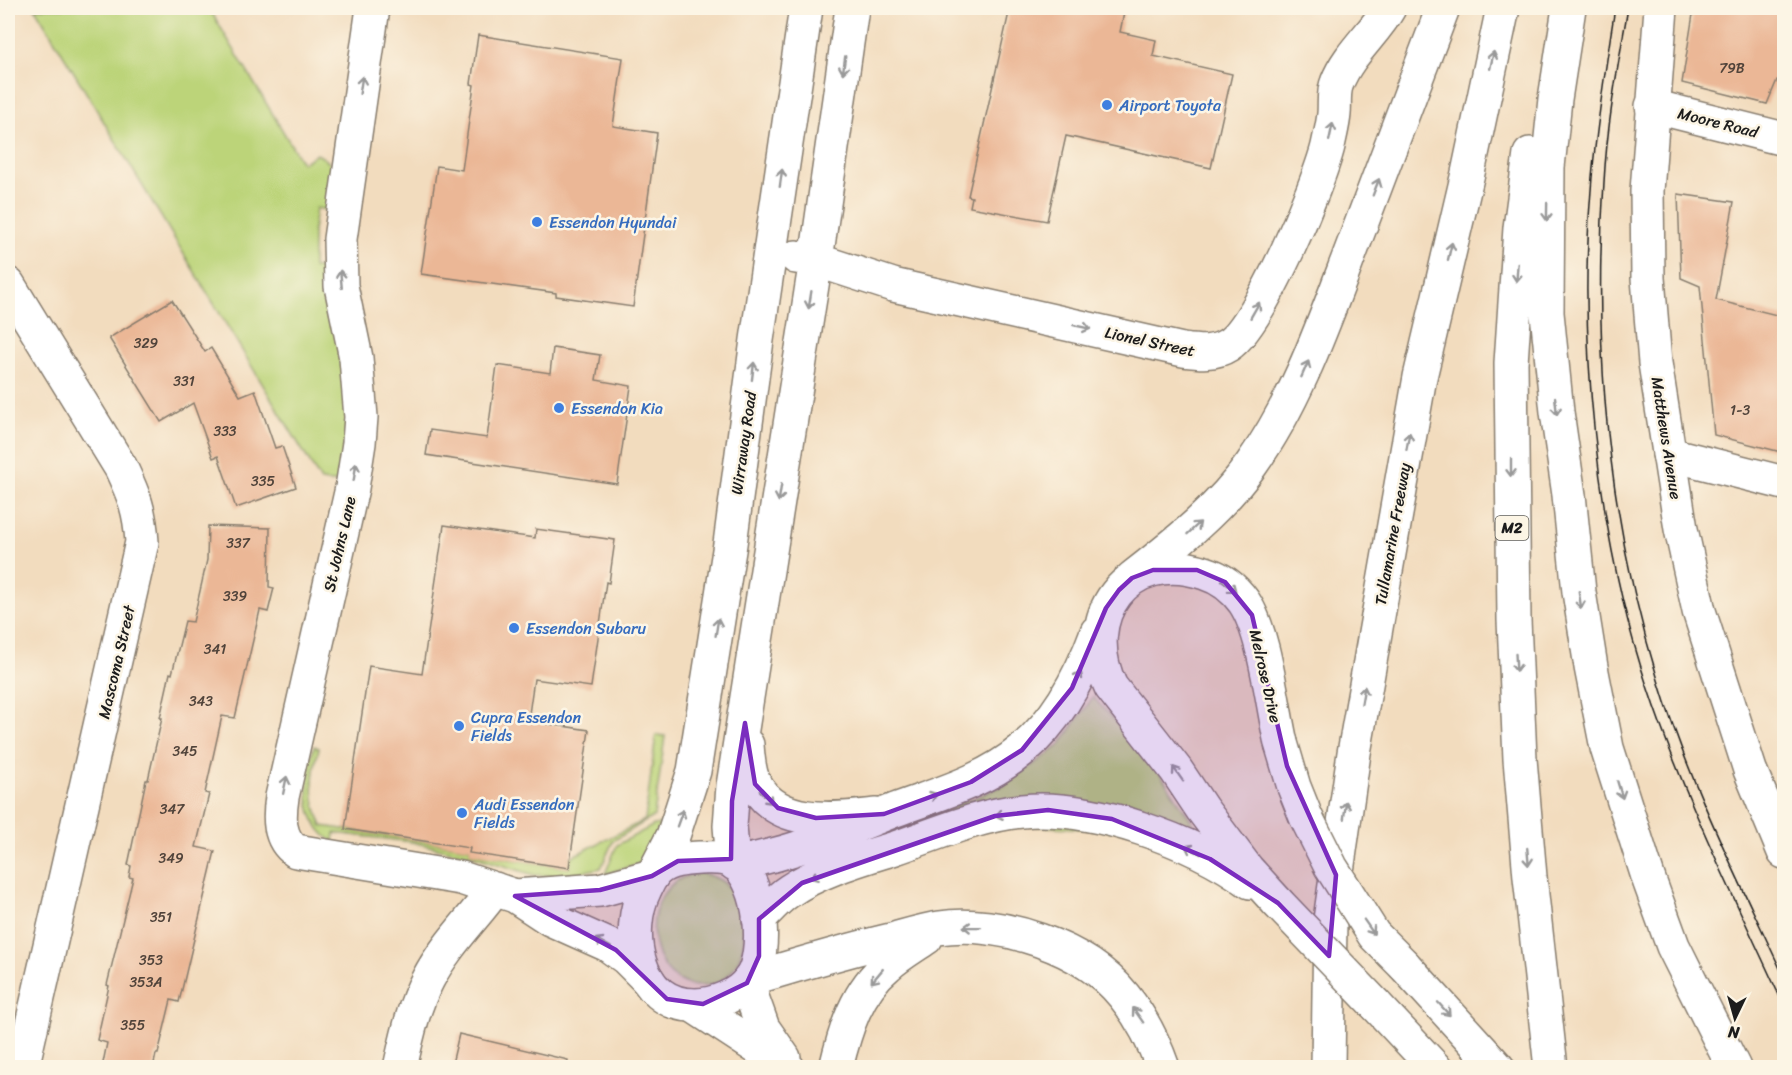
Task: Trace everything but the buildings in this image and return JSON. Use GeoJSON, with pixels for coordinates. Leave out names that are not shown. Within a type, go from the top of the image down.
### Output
{"type":"FeatureCollection","features":[{"type":"Feature","properties":{"kind":"main road","name":"St Johns Lane"},"geometry":{"type":"LineString","coordinates":[[373,8],[340,239],[342,286],[359,384],[361,417],[359,443],[352,488],[282,797],[280,824],[286,842],[296,851],[426,871],[460,878],[505,893],[550,919],[608,945],[626,958],[648,980]]}},
{"type":"Feature","properties":{"kind":"main road","name":"Wirraway Road"},"geometry":{"type":"LineString","coordinates":[[654,873],[673,836],[694,771],[732,527],[806,8]]}},
{"type":"Feature","properties":{"kind":"main road"},"geometry":{"type":"LineString","coordinates":[[692,1005],[710,1003],[739,990],[749,981],[757,966],[759,956],[759,919],[755,899],[748,880],[734,863],[730,836],[732,801],[816,260],[852,8]]}},
{"type":"Feature","properties":{"kind":"main road","name":"Lionel Street"},"geometry":{"type":"LineString","coordinates":[[770,254],[816,260],[881,282],[1191,351],[1221,349],[1231,343],[1241,332],[1263,297],[1313,192],[1333,123],[1335,87],[1349,62],[1389,8]]}},
{"type":"Feature","properties":{"kind":"main road"},"geometry":{"type":"LineString","coordinates":[[788,1068],[692,1005],[668,999],[648,980],[639,962],[635,929],[640,899],[654,873],[669,863],[688,859],[713,858],[734,863],[769,856],[812,843],[971,782],[1000,766],[1022,750],[1048,722],[1072,688],[1090,651],[1106,608],[1119,590],[1192,530],[1229,492],[1251,465],[1291,399],[1332,302],[1443,8]]}},
{"type":"Feature","properties":{"kind":"main road","name":"Tullamarine Freeway"},"geometry":{"type":"LineString","coordinates":[[1328,1068],[1329,920],[1354,753],[1420,377],[1468,173],[1503,8]]}},
{"type":"Feature","properties":{"kind":"main road","name":"M2"},"geometry":{"type":"LineString","coordinates":[[1551,1068],[1530,877],[1520,759],[1514,620],[1511,363],[1520,228],[1554,8]]}},
{"type":"Feature","properties":{"kind":"main road"},"geometry":{"type":"LineString","coordinates":[[1569,8],[1555,99],[1548,167],[1548,313],[1557,412],[1569,495],[1579,592],[1607,747],[1649,880],[1673,946],[1734,1068]]}},
{"type":"Feature","properties":{"kind":"main road","name":"Matthews Avenue"},"geometry":{"type":"LineString","coordinates":[[1661,8],[1647,191],[1648,278],[1655,363],[1681,529],[1700,611],[1750,770],[1785,852]]}},
{"type":"Feature","properties":{"kind":"main road","name":"Moore Road"},"geometry":{"type":"LineString","coordinates":[[1652,106],[1785,139]]}},
{"type":"Feature","properties":{"kind":"main road","name":"Mascoma Street"},"geometry":{"type":"LineString","coordinates":[[8,285],[121,468],[141,517],[142,542],[22,1068]]}},
{"type":"Feature","properties":{"kind":"main road"},"geometry":{"type":"LineString","coordinates":[[1669,454],[1785,483]]}},
{"type":"Feature","properties":{"kind":"main road"},"geometry":{"type":"LineString","coordinates":[[732,527],[774,534]]}},
{"type":"Feature","properties":{"kind":"main road","name":"Melrose Drive"},"geometry":{"type":"LineString","coordinates":[[1132,578],[1153,570],[1179,567],[1212,575],[1235,591],[1252,615],[1281,743],[1294,787],[1331,867],[1374,935],[1491,1060]]}},
{"type":"Feature","properties":{"kind":"main road"},"geometry":{"type":"LineString","coordinates":[[1106,608],[1101,628],[1101,652],[1103,668],[1111,687],[1176,770],[1241,861],[1435,1068]]}},
{"type":"Feature","properties":{"kind":"main road"},"geometry":{"type":"LineString","coordinates":[[745,723],[748,761],[755,784],[766,800],[778,808],[796,815],[816,818],[847,818],[884,814]]}},
{"type":"Feature","properties":{"kind":"main road"},"geometry":{"type":"LineString","coordinates":[[759,919],[788,892],[817,876],[968,824],[1022,811],[1075,813],[1112,819],[1146,830],[1181,844],[1240,875],[1278,903]]}},
{"type":"Feature","properties":{"kind":"main road","name":"St Johns Lane"},"geometry":{"type":"LineString","coordinates":[[505,893],[600,890],[654,873]]}},
{"type":"Feature","properties":{"kind":"main road"},"geometry":{"type":"LineString","coordinates":[[400,1068],[413,1016],[428,979],[442,956],[505,893]]}},
{"type":"Feature","properties":{"kind":"main road"},"geometry":{"type":"LineString","coordinates":[[749,981],[870,945],[939,928],[1000,929],[1058,948],[1100,972],[1123,994],[1144,1024],[1163,1068]]}},
{"type":"Feature","properties":{"kind":"main road"},"geometry":{"type":"LineString","coordinates":[[836,1068],[852,1014],[862,994],[886,966],[939,928]]}},
{"type":"Feature","properties":{"kind":"main road"},"geometry":{"type":"LineString","coordinates":[[749,981],[763,1028],[793,1068]]}},
{"type":"Feature","properties":{"kind":"highlighted area"},"geometry":{"type":"Polygon","coordinates":[[[1153,570],[1197,570],[1225,582],[1252,615],[1287,766],[1336,875],[1329,956],[1278,903],[1210,859],[1112,819],[1048,810],[995,816],[802,883],[759,919],[759,956],[747,983],[703,1004],[667,999],[616,950],[515,896],[600,890],[652,876],[678,861],[731,859],[732,801],[745,723],[755,784],[778,808],[816,818],[884,814],[971,782],[1022,750],[1072,688],[1106,608],[1119,590],[1132,578],[1153,570]]]}},
{"type":"Feature","properties":{"kind":"green space"},"geometry":{"type":"Polygon","coordinates":[[[35,8],[209,8],[302,163],[317,154],[331,165],[336,178],[333,211],[316,208],[313,231],[313,268],[330,267],[350,404],[343,483],[321,481],[35,8]]]}},
{"type":"Feature","properties":{"kind":"green space"},"geometry":{"type":"Polygon","coordinates":[[[1093,697],[1153,763],[1201,835],[942,821],[942,808],[972,799],[1004,785],[1059,746],[1093,697]]]}},
{"type":"Feature","properties":{"kind":"green space"},"geometry":{"type":"Polygon","coordinates":[[[656,735],[665,736],[654,816],[613,841],[601,868],[561,876],[534,875],[476,857],[412,842],[335,833],[334,842],[315,823],[308,798],[309,772],[314,746],[319,748],[313,777],[314,797],[322,826],[470,848],[470,853],[569,868],[571,857],[645,820],[656,735]]]}},
{"type":"Feature","properties":{"kind":"green space"},"geometry":{"type":"Polygon","coordinates":[[[661,824],[640,863],[605,874],[617,845],[654,825],[661,824]]]}},
{"type":"Feature","properties":{"kind":"green space"},"geometry":{"type":"Polygon","coordinates":[[[698,873],[710,875],[726,884],[740,904],[743,916],[744,941],[735,967],[722,980],[709,985],[687,984],[671,974],[659,957],[654,937],[655,916],[662,896],[676,881],[698,873]]]}},
{"type":"Feature","properties":{"kind":"tram line"},"geometry":{"type":"LineString","coordinates":[[1615,8],[1596,135],[1588,239],[1589,369],[1603,500],[1629,627],[1661,727],[1711,848],[1784,1006]]}},
{"type":"Feature","properties":{"kind":"tram line"},"geometry":{"type":"LineString","coordinates":[[1628,8],[1608,138],[1601,245],[1603,371],[1616,496],[1641,619],[1670,718],[1716,831],[1784,977]]}},
{"type":"Feature","properties":{"kind":"place","name":"Airport Toyota"},"geometry":{"type":"Point","coordinates":[1107,105]}},
{"type":"Feature","properties":{"kind":"place","name":"Essendon Hyundai"},"geometry":{"type":"Point","coordinates":[537,222]}},
{"type":"Feature","properties":{"kind":"place","name":"Essendon Kia"},"geometry":{"type":"Point","coordinates":[559,408]}},
{"type":"Feature","properties":{"kind":"place","name":"Essendon Subaru"},"geometry":{"type":"Point","coordinates":[514,628]}},
{"type":"Feature","properties":{"kind":"place","name":"Cupra Essendon Fields"},"geometry":{"type":"Point","coordinates":[459,726]}},
{"type":"Feature","properties":{"kind":"place","name":"Audi Essendon Fields"},"geometry":{"type":"Point","coordinates":[462,813]}}]}
